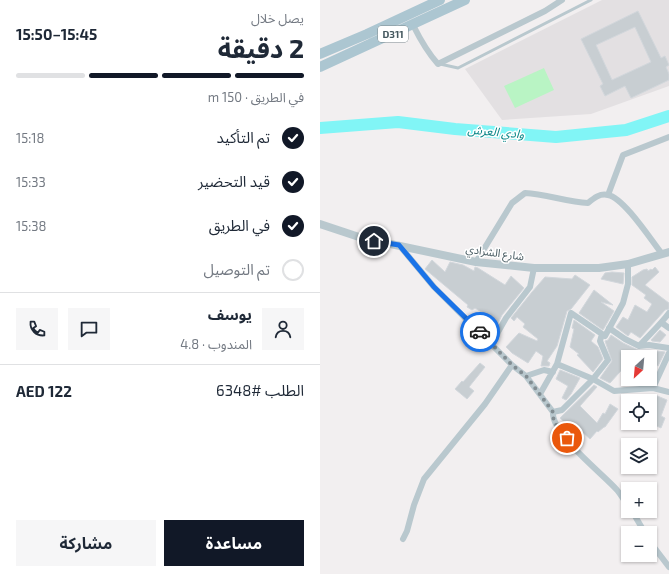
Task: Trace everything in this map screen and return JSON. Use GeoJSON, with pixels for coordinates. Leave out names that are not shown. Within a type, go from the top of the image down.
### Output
{"type":"FeatureCollection","features":[{"type":"Feature","properties":{"kind":"main road","name":"D311"},"geometry":{"type":"LineString","coordinates":[[320,54],[440,0]]}},
{"type":"Feature","properties":{"kind":"main road","name":"D311"},"geometry":{"type":"LineString","coordinates":[[320,67],[465,0]]}},
{"type":"Feature","properties":{"kind":"street"},"geometry":{"type":"LineString","coordinates":[[413,25],[419,38],[438,64],[545,11],[562,0]]}},
{"type":"Feature","properties":{"kind":"street"},"geometry":{"type":"LineString","coordinates":[[608,195],[623,155],[669,137]]}},
{"type":"Feature","properties":{"kind":"street"},"geometry":{"type":"LineString","coordinates":[[476,262],[512,203],[525,193],[581,203],[588,203],[594,198],[602,195],[617,198],[665,253]]}},
{"type":"Feature","properties":{"kind":"street","name":"شارع الشرادي"},"geometry":{"type":"LineString","coordinates":[[320,224],[362,238],[476,262],[534,268],[599,268],[628,264],[665,253]]}},
{"type":"Feature","properties":{"kind":"street"},"geometry":{"type":"LineString","coordinates":[[399,245],[434,287],[493,344],[512,365],[526,376],[553,412],[553,417],[558,428],[621,496]]}},
{"type":"Feature","properties":{"kind":"street"},"geometry":{"type":"LineString","coordinates":[[540,394],[557,364],[571,313],[606,336],[623,303],[628,284],[628,264]]}},
{"type":"Feature","properties":{"kind":"street"},"geometry":{"type":"LineString","coordinates":[[493,344],[506,318],[530,287],[534,268]]}},
{"type":"Feature","properties":{"kind":"street"},"geometry":{"type":"LineString","coordinates":[[639,346],[651,332],[662,323],[669,313]]}},
{"type":"Feature","properties":{"kind":"street"},"geometry":{"type":"LineString","coordinates":[[662,323],[669,328]]}},
{"type":"Feature","properties":{"kind":"street"},"geometry":{"type":"LineString","coordinates":[[610,328],[625,339],[639,346],[650,345],[669,348]]}},
{"type":"Feature","properties":{"kind":"street"},"geometry":{"type":"LineString","coordinates":[[553,412],[562,410],[593,379],[608,360],[600,341],[602,334]]}},
{"type":"Feature","properties":{"kind":"street"},"geometry":{"type":"LineString","coordinates":[[653,388],[669,353]]}},
{"type":"Feature","properties":{"kind":"street"},"geometry":{"type":"LineString","coordinates":[[557,364],[593,379],[614,391],[653,388],[669,392]]}},
{"type":"Feature","properties":{"kind":"street"},"geometry":{"type":"LineString","coordinates":[[403,539],[424,479],[485,404],[512,365]]}},
{"type":"Feature","properties":{"kind":"street"},"geometry":{"type":"LineString","coordinates":[[526,376],[544,370],[553,372]]}},
{"type":"Feature","properties":{"kind":"street"},"geometry":{"type":"LineString","coordinates":[[657,552],[669,568]]}},
{"type":"Feature","properties":{"kind":"lane"},"geometry":{"type":"LineString","coordinates":[[438,64],[458,68],[591,0]]}},
{"type":"Feature","properties":{"kind":"shaded area"},"geometry":{"type":"Polygon","coordinates":[[[602,0],[669,0],[669,86],[591,114],[502,120],[465,69],[602,0]]]}},
{"type":"Feature","properties":{"kind":"green space"},"geometry":{"type":"Polygon","coordinates":[[[544,68],[554,90],[515,108],[504,86],[544,68]]]}},
{"type":"Feature","properties":{"kind":"building"},"geometry":{"type":"Polygon","coordinates":[[[638,11],[661,58],[665,56],[669,65],[666,67],[669,74],[669,80],[631,98],[625,86],[605,96],[600,86],[603,84],[581,39],[638,11]],[[635,27],[596,45],[612,80],[651,62],[635,27]]]}},
{"type":"Feature","properties":{"kind":"building"},"geometry":{"type":"Polygon","coordinates":[[[432,260],[445,272],[450,262],[463,265],[474,271],[475,267],[478,268],[505,285],[511,276],[524,288],[502,315],[493,333],[485,329],[491,318],[475,308],[472,310],[467,307],[468,305],[425,269],[432,260]]]}},
{"type":"Feature","properties":{"kind":"building"},"geometry":{"type":"Polygon","coordinates":[[[655,267],[659,272],[645,285],[669,303],[669,309],[665,310],[640,338],[631,332],[628,336],[616,327],[623,317],[628,320],[635,305],[647,312],[652,304],[644,298],[646,295],[632,285],[632,277],[643,270],[652,270],[655,267]]]}},
{"type":"Feature","properties":{"kind":"building"},"geometry":{"type":"Polygon","coordinates":[[[605,273],[624,273],[623,284],[601,279],[605,273]]]}},
{"type":"Feature","properties":{"kind":"building"},"geometry":{"type":"Polygon","coordinates":[[[575,275],[590,285],[571,309],[567,311],[557,346],[547,361],[550,363],[549,366],[541,366],[543,356],[536,351],[528,363],[512,353],[506,347],[519,333],[537,341],[538,339],[523,327],[525,324],[517,317],[514,321],[511,318],[532,292],[545,277],[572,279],[575,275]]]}},
{"type":"Feature","properties":{"kind":"building"},"geometry":{"type":"Polygon","coordinates":[[[594,290],[613,305],[601,302],[614,311],[603,330],[579,313],[594,290]]]}},
{"type":"Feature","properties":{"kind":"building"},"geometry":{"type":"Polygon","coordinates":[[[574,320],[595,335],[591,341],[598,347],[603,359],[593,372],[577,355],[579,354],[570,347],[574,329],[572,328],[574,320]]]}},
{"type":"Feature","properties":{"kind":"building"},"geometry":{"type":"Polygon","coordinates":[[[660,330],[666,335],[660,342],[652,341],[651,340],[660,330]]]}},
{"type":"Feature","properties":{"kind":"building"},"geometry":{"type":"Polygon","coordinates":[[[472,332],[483,344],[478,349],[467,337],[472,332]]]}},
{"type":"Feature","properties":{"kind":"building"},"geometry":{"type":"Polygon","coordinates":[[[611,335],[638,350],[621,350],[621,371],[610,383],[600,378],[612,361],[605,341],[608,340],[611,335]]]}},
{"type":"Feature","properties":{"kind":"building"},"geometry":{"type":"Polygon","coordinates":[[[657,351],[665,352],[658,366],[657,351]]]}},
{"type":"Feature","properties":{"kind":"building"},"geometry":{"type":"Polygon","coordinates":[[[480,363],[485,367],[469,387],[474,391],[467,399],[455,389],[480,363]]]}},
{"type":"Feature","properties":{"kind":"building"},"geometry":{"type":"Polygon","coordinates":[[[560,370],[580,378],[566,400],[562,398],[568,386],[556,379],[560,370]]]}},
{"type":"Feature","properties":{"kind":"building"},"geometry":{"type":"Polygon","coordinates":[[[594,385],[597,387],[580,406],[597,423],[603,413],[605,414],[610,404],[618,409],[605,427],[598,432],[597,431],[590,439],[579,429],[574,433],[560,418],[594,385]]]}},
{"type":"Feature","properties":{"kind":"building"},"geometry":{"type":"Polygon","coordinates":[[[657,396],[667,400],[661,416],[665,418],[661,428],[657,426],[657,396]]]}},
{"type":"Feature","properties":{"kind":"waterway","name":"وادي العرش"},"geometry":{"type":"LineString","coordinates":[[320,128],[398,122],[455,129],[556,137],[626,130],[669,116]]}},
{"type":"Feature","properties":{"kind":"way so far"},"geometry":{"type":"LineString","coordinates":[[480,332],[512,365],[526,376],[553,412],[553,417],[558,428],[567,438]]}},
{"type":"Feature","properties":{"kind":"route"},"geometry":{"type":"LineString","coordinates":[[374,241],[399,245],[434,287],[480,332]]}}]}
